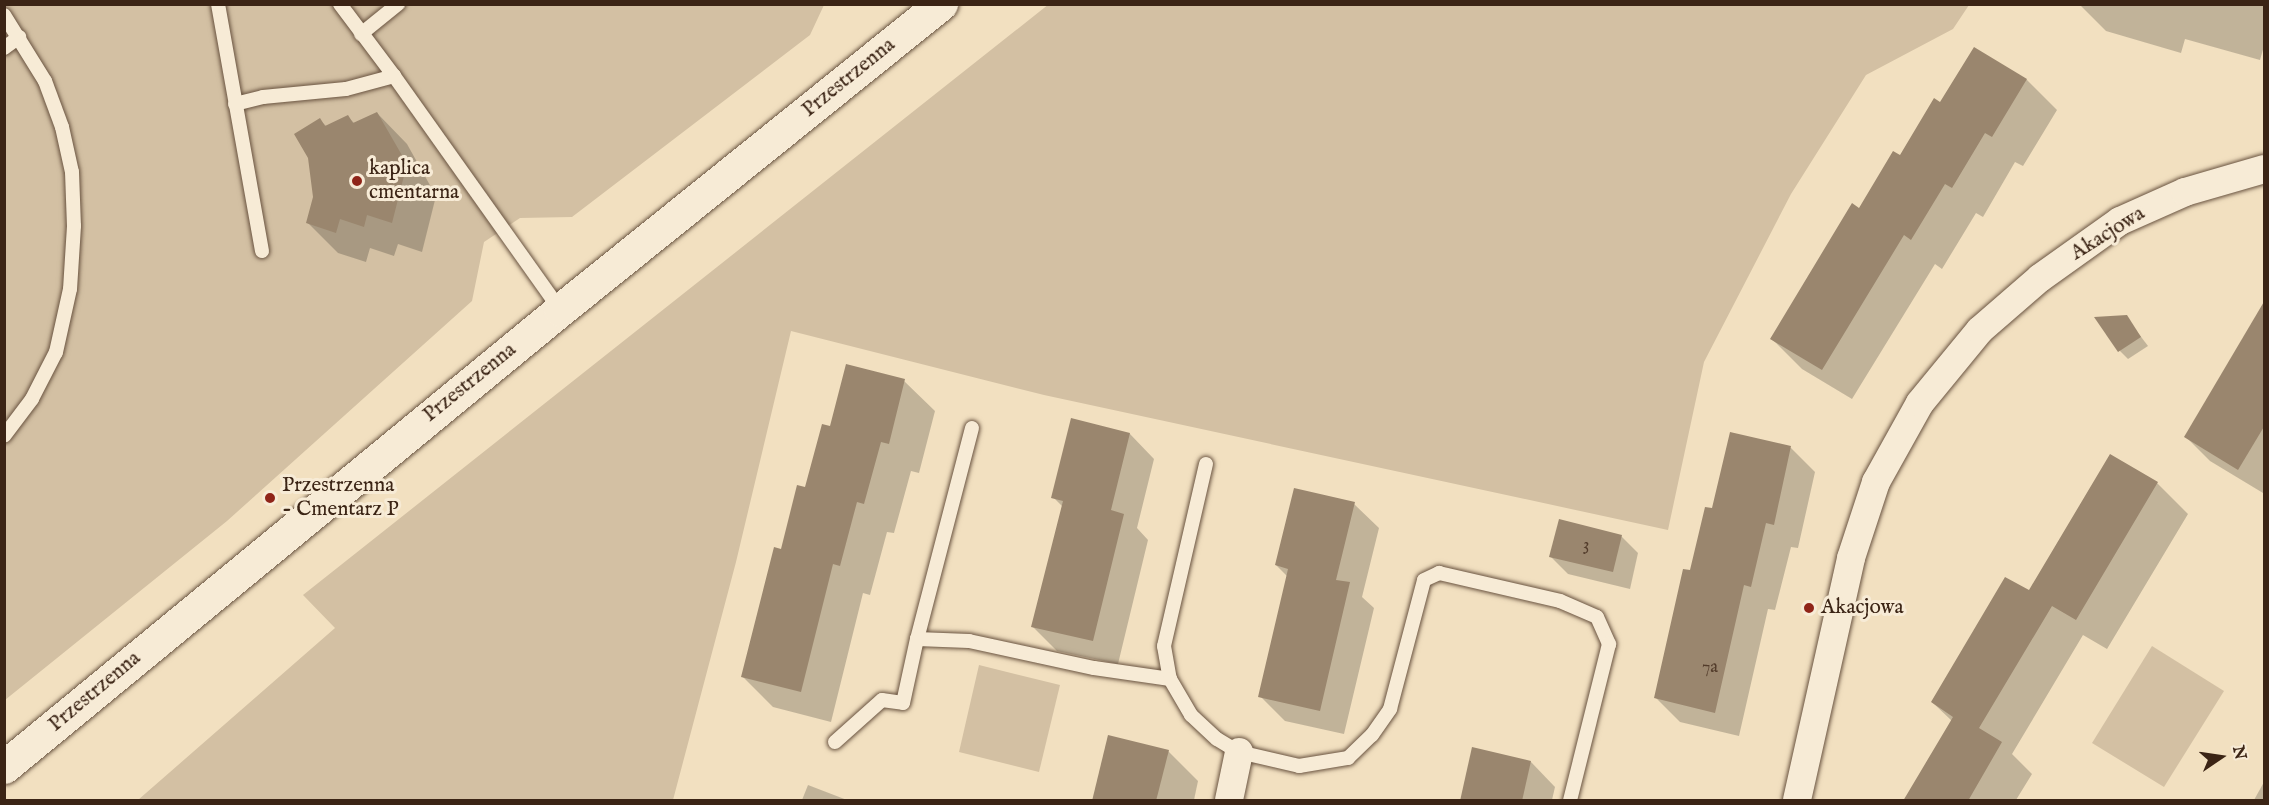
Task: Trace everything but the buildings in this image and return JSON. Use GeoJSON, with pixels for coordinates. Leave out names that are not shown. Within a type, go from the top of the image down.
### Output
{"type":"FeatureCollection","features":[{"type":"Feature","properties":{"kind":"street","name":"Przestrzenna"},"geometry":{"type":"LineString","coordinates":[[4,767],[560,310],[941,4]]}},
{"type":"Feature","properties":{"kind":"street","name":"Akacjowa"},"geometry":{"type":"LineString","coordinates":[[1797,801],[1851,558],[1876,482],[1920,403],[1980,330],[2040,278],[2120,221],[2185,192],[2265,169]]}},
{"type":"Feature","properties":{"kind":"street"},"geometry":{"type":"LineString","coordinates":[[1229,801],[1239,752]]}},
{"type":"Feature","properties":{"kind":"lane"},"geometry":{"type":"LineString","coordinates":[[218,4],[262,251]]}},
{"type":"Feature","properties":{"kind":"lane"},"geometry":{"type":"LineString","coordinates":[[340,4],[394,76],[560,310]]}},
{"type":"Feature","properties":{"kind":"lane"},"geometry":{"type":"LineString","coordinates":[[361,34],[398,4]]}},
{"type":"Feature","properties":{"kind":"lane"},"geometry":{"type":"LineString","coordinates":[[4,15],[45,81],[62,127],[72,172],[74,226],[70,289],[56,352],[32,399],[4,435]]}},
{"type":"Feature","properties":{"kind":"lane"},"geometry":{"type":"LineString","coordinates":[[4,48],[19,37]]}},
{"type":"Feature","properties":{"kind":"lane"},"geometry":{"type":"LineString","coordinates":[[235,104],[275,96],[346,89],[394,76]]}},
{"type":"Feature","properties":{"kind":"lane"},"geometry":{"type":"LineString","coordinates":[[835,742],[882,700],[903,703],[917,639],[972,428]]}},
{"type":"Feature","properties":{"kind":"lane"},"geometry":{"type":"LineString","coordinates":[[1206,464],[1164,646],[1170,679],[1191,715],[1216,739],[1239,752],[1299,766],[1348,758],[1372,735],[1390,709],[1424,580],[1439,573],[1560,601],[1597,617],[1609,644],[1569,801]]}},
{"type":"Feature","properties":{"kind":"lane"},"geometry":{"type":"LineString","coordinates":[[917,639],[969,641],[1094,668],[1170,679]]}},
{"type":"Feature","properties":{"kind":"shaded area"},"geometry":{"type":"Polygon","coordinates":[[[1049,4],[1969,5],[1953,29],[1866,75],[1791,194],[1704,362],[1668,530],[1044,395],[791,331],[736,562],[673,800],[138,800],[335,628],[303,595],[1049,4]]]}},
{"type":"Feature","properties":{"kind":"shaded area"},"geometry":{"type":"Polygon","coordinates":[[[5,5],[824,5],[810,35],[572,217],[520,218],[484,242],[472,301],[227,521],[5,700],[5,5]]]}},
{"type":"Feature","properties":{"kind":"shaded area"},"geometry":{"type":"Polygon","coordinates":[[[2152,646],[2224,691],[2164,787],[2092,743],[2152,646]]]}},
{"type":"Feature","properties":{"kind":"shaded area"},"geometry":{"type":"Polygon","coordinates":[[[979,665],[1060,685],[1039,772],[959,752],[979,665]]]}},
{"type":"Feature","properties":{"kind":"place","name":"kaplica cmentarna"},"geometry":{"type":"Point","coordinates":[357,181]}},
{"type":"Feature","properties":{"kind":"place","name":"Przestrzenna - Cmentarz P"},"geometry":{"type":"Point","coordinates":[270,498]}},
{"type":"Feature","properties":{"kind":"place","name":"Akacjowa"},"geometry":{"type":"Point","coordinates":[1809,608]}}]}
